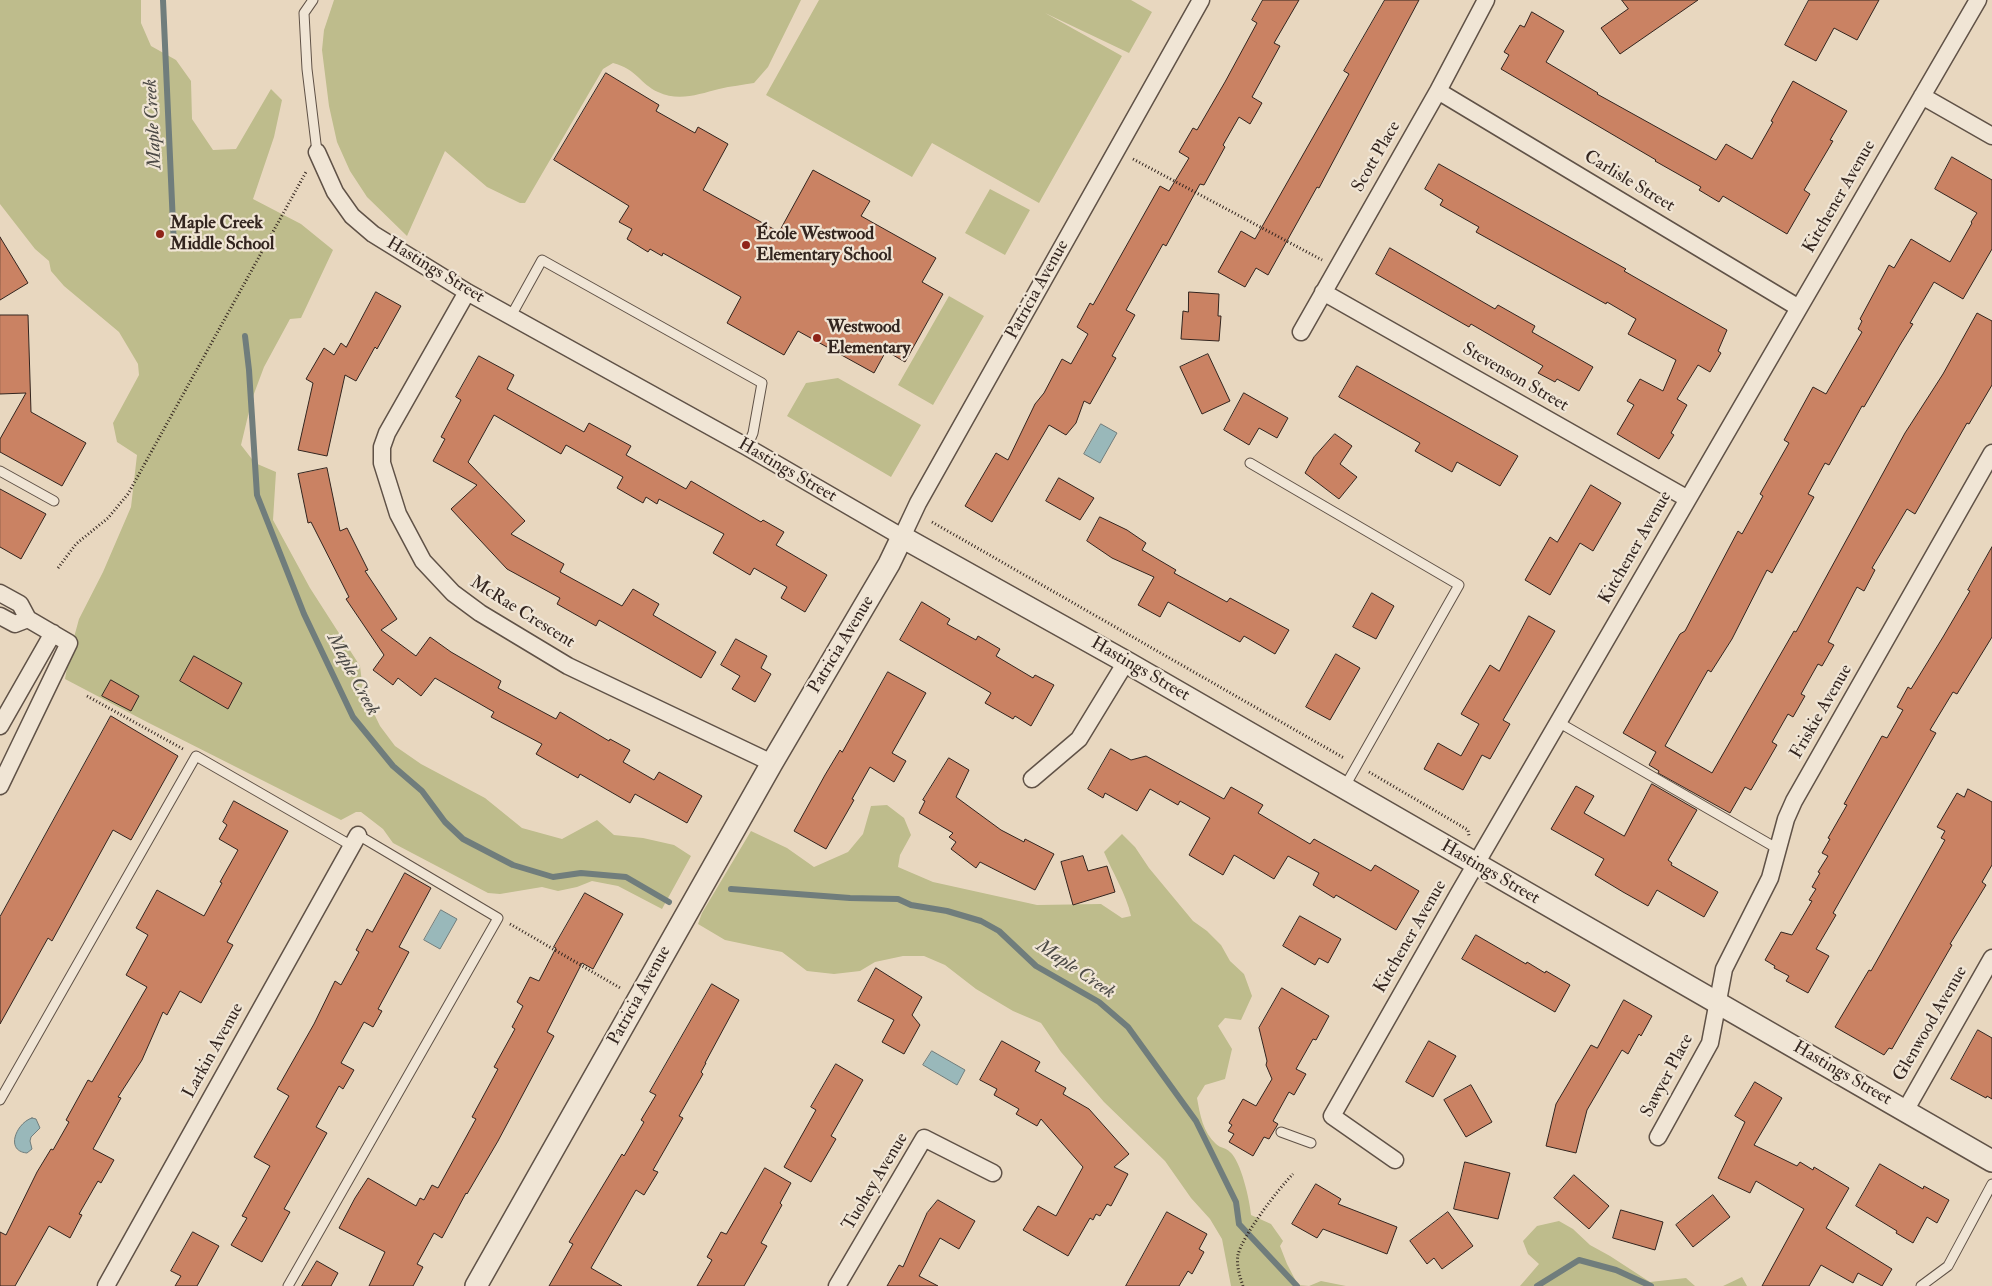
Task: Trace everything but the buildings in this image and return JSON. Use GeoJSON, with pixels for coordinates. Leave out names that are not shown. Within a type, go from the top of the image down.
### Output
{"type":"FeatureCollection","features":[{"type":"Feature","properties":{"kind":"street","name":"Patricia Avenue"},"geometry":{"type":"LineString","coordinates":[[476,1286],[772,763],[889,564],[918,503],[1201,0]]}},
{"type":"Feature","properties":{"kind":"street","name":"Scott Place"},"geometry":{"type":"LineString","coordinates":[[1301,332],[1438,91],[1486,0]]}},
{"type":"Feature","properties":{"kind":"street","name":"Kitchener Avenue"},"geometry":{"type":"LineString","coordinates":[[1396,1160],[1332,1116],[1558,722],[1978,0]]}},
{"type":"Feature","properties":{"kind":"street","name":"Carlisle Street"},"geometry":{"type":"LineString","coordinates":[[1438,91],[1799,308]]}},
{"type":"Feature","properties":{"kind":"street"},"geometry":{"type":"LineString","coordinates":[[1922,96],[1992,136]]}},
{"type":"Feature","properties":{"kind":"street","name":"Hastings Street"},"geometry":{"type":"LineString","coordinates":[[317,152],[334,192],[352,216],[373,234],[467,292],[747,447],[902,537],[1126,662],[1992,1161]]}},
{"type":"Feature","properties":{"kind":"street","name":"McRae Crescent"},"geometry":{"type":"LineString","coordinates":[[467,292],[387,433],[382,447],[382,463],[398,514],[423,561],[453,593],[480,613],[568,666],[772,763]]}},
{"type":"Feature","properties":{"kind":"street","name":"Stevenson Street"},"geometry":{"type":"LineString","coordinates":[[1323,292],[1688,499]]}},
{"type":"Feature","properties":{"kind":"street","name":"Friskie Avenue"},"geometry":{"type":"LineString","coordinates":[[1718,1004],[1724,968],[1764,894],[1786,819],[1794,801],[1992,453]]}},
{"type":"Feature","properties":{"kind":"street"},"geometry":{"type":"LineString","coordinates":[[0,593],[20,604],[28,619],[69,643],[0,786]]}},
{"type":"Feature","properties":{"kind":"street"},"geometry":{"type":"LineString","coordinates":[[0,616],[15,624],[28,619]]}},
{"type":"Feature","properties":{"kind":"street"},"geometry":{"type":"LineString","coordinates":[[0,726],[53,633]]}},
{"type":"Feature","properties":{"kind":"street"},"geometry":{"type":"LineString","coordinates":[[1032,779],[1079,739],[1126,662]]}},
{"type":"Feature","properties":{"kind":"street","name":"Larkin Avenue"},"geometry":{"type":"LineString","coordinates":[[106,1286],[355,840]]}},
{"type":"Feature","properties":{"kind":"street","name":"Glenwood Avenue"},"geometry":{"type":"LineString","coordinates":[[1905,1111],[1992,958]]}},
{"type":"Feature","properties":{"kind":"street","name":"Sawyer Place"},"geometry":{"type":"LineString","coordinates":[[1658,1137],[1710,1043],[1718,1004]]}},
{"type":"Feature","properties":{"kind":"street","name":"Tuohey Avenue"},"geometry":{"type":"LineString","coordinates":[[837,1286],[924,1138],[993,1173]]}},
{"type":"Feature","properties":{"kind":"lane"},"geometry":{"type":"LineString","coordinates":[[313,0],[304,13],[307,69],[317,152]]}},
{"type":"Feature","properties":{"kind":"lane"},"geometry":{"type":"LineString","coordinates":[[511,316],[542,260],[568,274],[762,383],[753,433],[747,447]]}},
{"type":"Feature","properties":{"kind":"lane"},"geometry":{"type":"LineString","coordinates":[[1250,463],[1459,585],[1344,788]]}},
{"type":"Feature","properties":{"kind":"lane"},"geometry":{"type":"LineString","coordinates":[[0,471],[54,501]]}},
{"type":"Feature","properties":{"kind":"lane"},"geometry":{"type":"LineString","coordinates":[[1558,722],[1778,849]]}},
{"type":"Feature","properties":{"kind":"lane"},"geometry":{"type":"LineString","coordinates":[[0,1100],[196,756],[498,918],[288,1286]]}},
{"type":"Feature","properties":{"kind":"lane"},"geometry":{"type":"LineString","coordinates":[[1281,1132],[1311,1143]]}},
{"type":"Feature","properties":{"kind":"lane"},"geometry":{"type":"LineString","coordinates":[[1921,1286],[1948,1266],[1992,1184]]}},
{"type":"Feature","properties":{"kind":"path"},"geometry":{"type":"LineString","coordinates":[[58,568],[76,544],[108,518],[128,494],[317,152]]}},
{"type":"Feature","properties":{"kind":"path"},"geometry":{"type":"LineString","coordinates":[[1128,158],[1143,163],[1337,268]]}},
{"type":"Feature","properties":{"kind":"path"},"geometry":{"type":"LineString","coordinates":[[932,522],[1468,830],[1476,864]]}},
{"type":"Feature","properties":{"kind":"path"},"geometry":{"type":"LineString","coordinates":[[87,696],[196,756]]}},
{"type":"Feature","properties":{"kind":"path"},"geometry":{"type":"LineString","coordinates":[[498,918],[624,990]]}},
{"type":"Feature","properties":{"kind":"path"},"geometry":{"type":"LineString","coordinates":[[1243,1286],[1237,1262],[1240,1249],[1280,1187],[1293,1174]]}},
{"type":"Feature","properties":{"kind":"shaded area"},"geometry":{"type":"Polygon","coordinates":[[[0,0],[141,0],[141,23],[151,46],[176,60],[191,81],[192,119],[213,150],[236,149],[271,89],[282,100],[274,137],[253,199],[301,224],[333,250],[301,318],[290,319],[264,367],[252,399],[241,445],[255,463],[276,472],[273,520],[310,588],[360,666],[363,691],[380,726],[395,746],[421,764],[485,798],[522,828],[562,839],[597,820],[614,835],[643,838],[674,845],[691,856],[662,909],[618,886],[592,881],[577,887],[558,891],[542,887],[500,894],[488,893],[393,843],[383,829],[361,812],[356,812],[341,820],[65,679],[79,619],[103,572],[131,507],[137,455],[117,442],[113,423],[139,375],[138,364],[119,332],[64,286],[51,271],[49,261],[35,249],[0,204],[0,0]]]}},
{"type":"Feature","properties":{"kind":"shaded area"},"geometry":{"type":"Polygon","coordinates":[[[334,0],[801,0],[768,67],[754,83],[681,97],[666,95],[652,89],[628,69],[613,63],[603,69],[525,203],[520,203],[487,187],[445,151],[407,236],[367,197],[350,171],[337,142],[329,106],[322,50],[324,30],[334,0]]]}},
{"type":"Feature","properties":{"kind":"shaded area"},"geometry":{"type":"Polygon","coordinates":[[[819,0],[1131,0],[1152,12],[1129,53],[1045,13],[1122,56],[1039,203],[932,143],[912,177],[766,95],[819,0]]]}},
{"type":"Feature","properties":{"kind":"shaded area"},"geometry":{"type":"Polygon","coordinates":[[[990,189],[1030,210],[1005,255],[965,233],[990,189]]]}},
{"type":"Feature","properties":{"kind":"shaded area"},"geometry":{"type":"Polygon","coordinates":[[[949,296],[984,316],[933,405],[898,385],[949,296]]]}},
{"type":"Feature","properties":{"kind":"shaded area"},"geometry":{"type":"Polygon","coordinates":[[[838,378],[921,425],[891,477],[787,416],[806,383],[838,378]]]}},
{"type":"Feature","properties":{"kind":"shaded area"},"geometry":{"type":"Polygon","coordinates":[[[887,805],[904,818],[911,835],[900,855],[898,867],[933,882],[1037,905],[1101,904],[1122,918],[1131,916],[1129,908],[1104,852],[1122,834],[1135,847],[1149,868],[1193,921],[1207,931],[1221,945],[1230,961],[1244,974],[1252,996],[1241,1020],[1225,1018],[1218,1026],[1232,1049],[1225,1079],[1205,1085],[1197,1098],[1201,1117],[1208,1134],[1218,1145],[1229,1151],[1238,1164],[1247,1191],[1251,1215],[1271,1224],[1283,1241],[1280,1246],[1298,1285],[1309,1286],[1231,1286],[1222,1239],[1210,1219],[1191,1198],[1165,1161],[1104,1102],[1061,1052],[1041,1023],[1013,1011],[976,989],[945,965],[924,956],[903,956],[875,962],[860,971],[834,974],[807,971],[782,952],[725,940],[698,924],[702,913],[751,831],[787,848],[814,867],[848,852],[863,834],[871,806],[887,805]]]}},
{"type":"Feature","properties":{"kind":"shaded area"},"geometry":{"type":"Polygon","coordinates":[[[1559,1221],[1573,1229],[1590,1245],[1650,1282],[1686,1278],[1695,1286],[1520,1286],[1539,1264],[1528,1254],[1523,1241],[1537,1226],[1559,1221]]]}},
{"type":"Feature","properties":{"kind":"shaded area"},"geometry":{"type":"Polygon","coordinates":[[[1742,1277],[1747,1286],[1723,1286],[1742,1277]]]}},
{"type":"Feature","properties":{"kind":"shaded area"},"geometry":{"type":"Polygon","coordinates":[[[1321,1281],[1346,1286],[1309,1286],[1321,1281]]]}},
{"type":"Feature","properties":{"kind":"water"},"geometry":{"type":"Polygon","coordinates":[[[1101,424],[1117,433],[1100,463],[1084,454],[1101,424]]]}},
{"type":"Feature","properties":{"kind":"water"},"geometry":{"type":"Polygon","coordinates":[[[441,910],[457,919],[440,949],[424,940],[441,910]]]}},
{"type":"Feature","properties":{"kind":"water"},"geometry":{"type":"Polygon","coordinates":[[[932,1051],[965,1070],[957,1085],[923,1065],[932,1051]]]}},
{"type":"Feature","properties":{"kind":"water"},"geometry":{"type":"Polygon","coordinates":[[[32,1118],[36,1119],[40,1128],[31,1137],[32,1149],[27,1153],[20,1151],[16,1147],[15,1136],[22,1125],[32,1118]]]}},
{"type":"Feature","properties":{"kind":"waterway","name":"Maple Creek"},"geometry":{"type":"LineString","coordinates":[[163,0],[174,247]]}},
{"type":"Feature","properties":{"kind":"waterway","name":"Maple Creek"},"geometry":{"type":"LineString","coordinates":[[245,336],[257,495],[304,614],[353,717],[393,766],[422,791],[445,822],[463,839],[513,865],[553,877],[581,873],[626,877],[669,902]]}},
{"type":"Feature","properties":{"kind":"waterway","name":"Maple Creek"},"geometry":{"type":"LineString","coordinates":[[731,889],[850,898],[898,899],[911,905],[947,911],[981,921],[999,931],[1036,966],[1099,1002],[1128,1027],[1196,1121],[1236,1202],[1239,1224],[1297,1286]]}},
{"type":"Feature","properties":{"kind":"waterway","name":"Maple Creek"},"geometry":{"type":"LineString","coordinates":[[1537,1286],[1579,1260],[1616,1270],[1651,1286]]}},
{"type":"Feature","properties":{"kind":"place","name":"Maple Creek Middle School"},"geometry":{"type":"Point","coordinates":[160,234]}},
{"type":"Feature","properties":{"kind":"place","name":"École Westwood Elementary School"},"geometry":{"type":"Point","coordinates":[746,245]}},
{"type":"Feature","properties":{"kind":"place","name":"Westwood Elementary"},"geometry":{"type":"Point","coordinates":[817,338]}}]}
